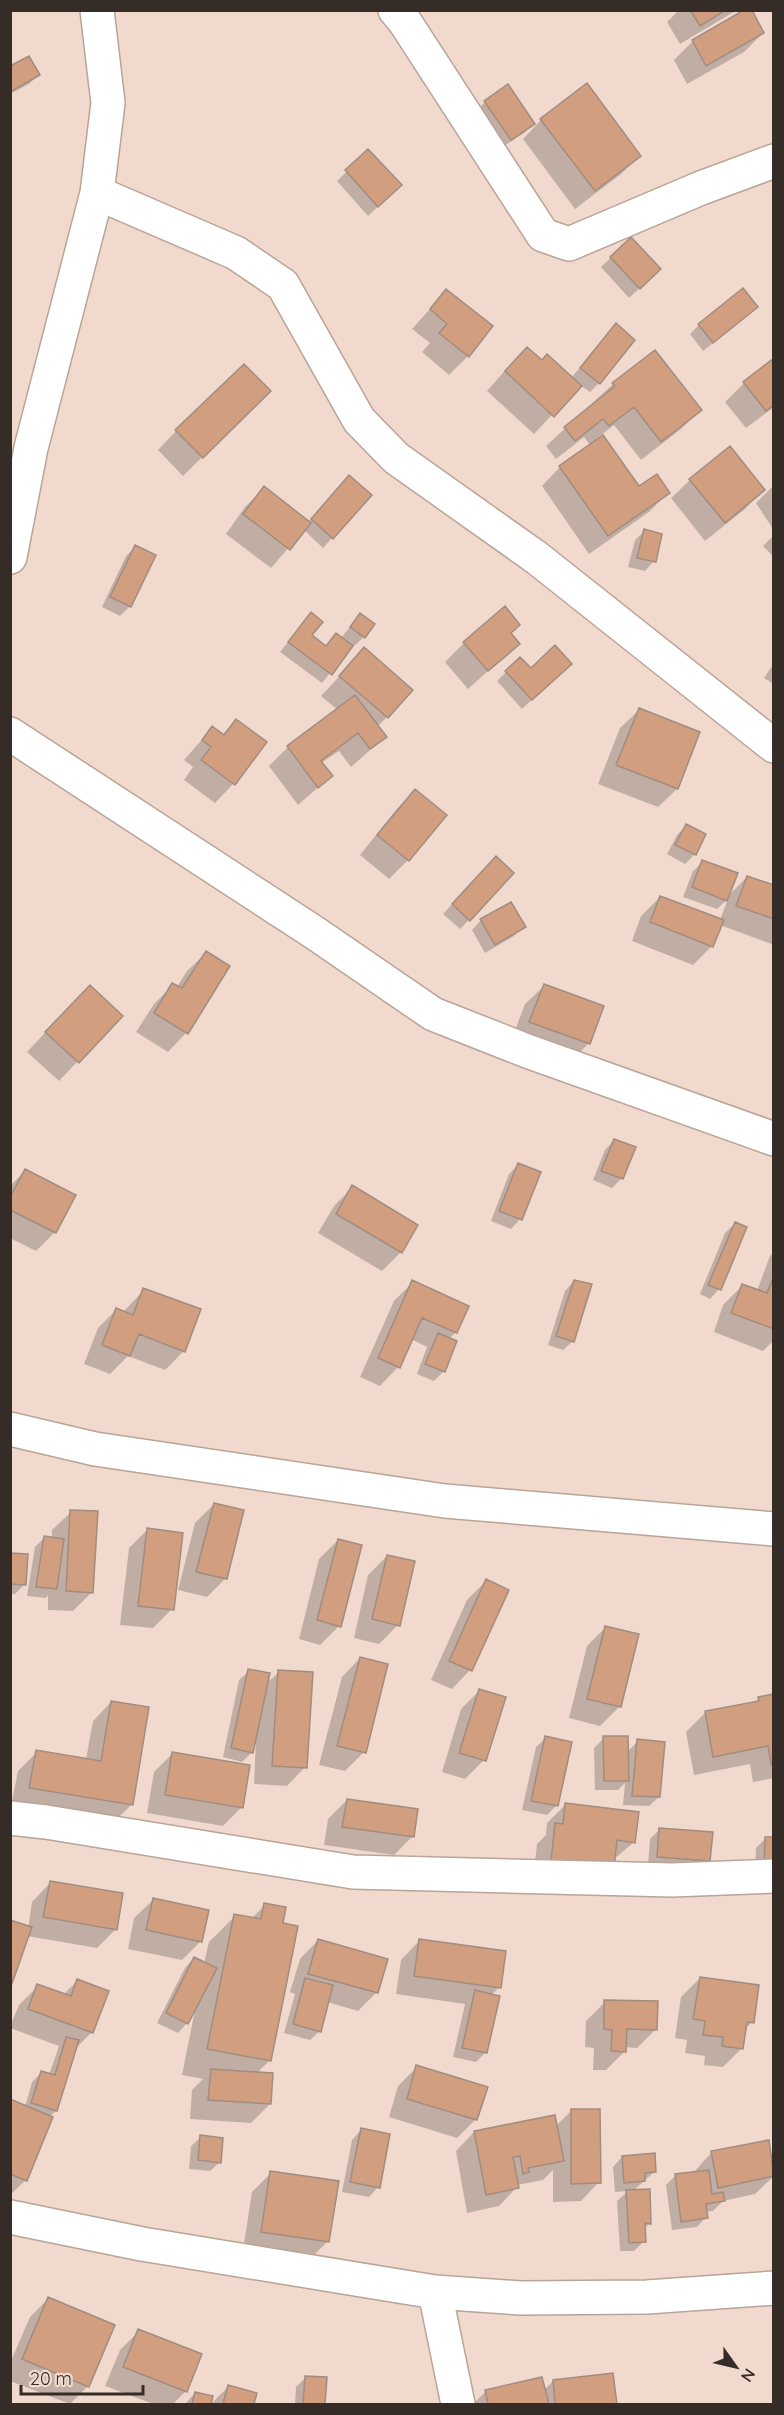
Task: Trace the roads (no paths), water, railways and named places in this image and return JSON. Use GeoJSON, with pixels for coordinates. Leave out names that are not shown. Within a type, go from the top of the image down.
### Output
{"type":"FeatureCollection","features":[{"type":"Feature","properties":{"kind":"street"},"geometry":{"type":"LineString","coordinates":[[10,557],[31,448],[97,193],[108,103],[97,10]]}},
{"type":"Feature","properties":{"kind":"street"},"geometry":{"type":"LineString","coordinates":[[395,10],[543,235],[569,244],[701,188],[774,161]]}},
{"type":"Feature","properties":{"kind":"street"},"geometry":{"type":"LineString","coordinates":[[97,193],[236,254],[284,285],[359,420],[396,458],[537,558],[774,746]]}},
{"type":"Feature","properties":{"kind":"street"},"geometry":{"type":"LineString","coordinates":[[10,734],[315,933],[433,1014],[527,1051],[774,1139]]}},
{"type":"Feature","properties":{"kind":"street"},"geometry":{"type":"LineString","coordinates":[[10,1429],[95,1449],[445,1502],[774,1529]]}},
{"type":"Feature","properties":{"kind":"street"},"geometry":{"type":"LineString","coordinates":[[10,1818],[353,1872],[672,1880],[774,1876]]}},
{"type":"Feature","properties":{"kind":"street"},"geometry":{"type":"LineString","coordinates":[[10,2217],[142,2244],[435,2292],[522,2298],[578,2298],[646,2297],[774,2288]]}},
{"type":"Feature","properties":{"kind":"street"},"geometry":{"type":"LineString","coordinates":[[435,2292],[458,2404]]}}]}
